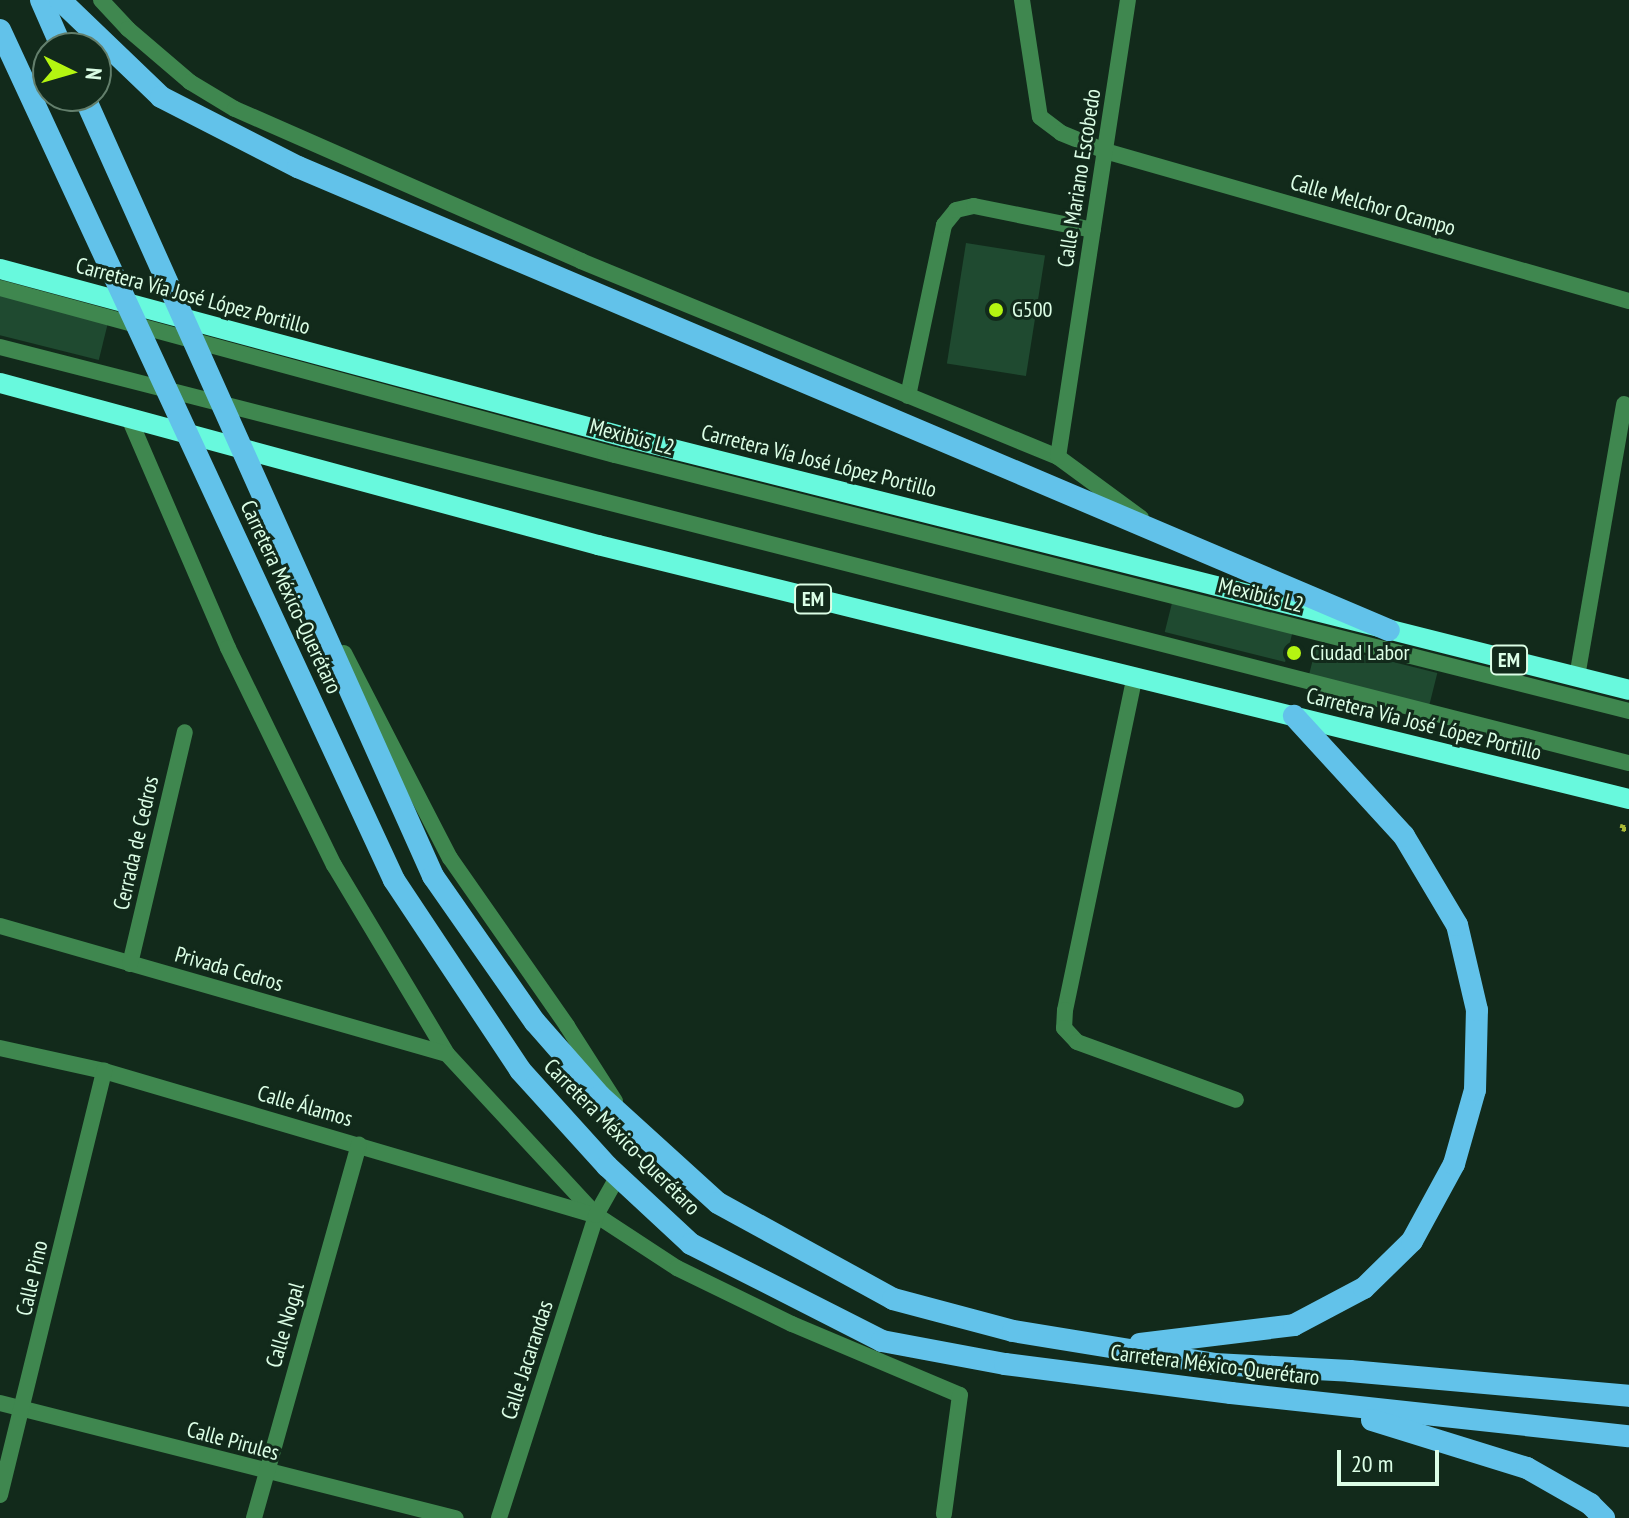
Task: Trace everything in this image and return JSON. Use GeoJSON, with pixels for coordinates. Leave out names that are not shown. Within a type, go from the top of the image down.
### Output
{"type":"FeatureCollection","features":[{"type":"Feature","properties":{"kind":"highway"},"geometry":{"type":"LineString","coordinates":[[41,0],[55,32]]}},
{"type":"Feature","properties":{"kind":"highway"},"geometry":{"type":"LineString","coordinates":[[60,0],[161,97],[298,167],[1389,630]]}},
{"type":"Feature","properties":{"kind":"highway","name":"Carretera México-Querétaro"},"geometry":{"type":"LineString","coordinates":[[0,30],[394,880],[520,1070],[618,1176],[691,1244],[882,1341],[1005,1364],[1325,1405],[1629,1436]]}},
{"type":"Feature","properties":{"kind":"highway","name":"Carretera México-Querétaro"},"geometry":{"type":"LineString","coordinates":[[91,112],[433,876],[535,1022],[600,1096],[718,1203],[893,1299],[1013,1331],[1116,1346]]}},
{"type":"Feature","properties":{"kind":"highway"},"geometry":{"type":"LineString","coordinates":[[1116,1346],[1294,1325],[1364,1288],[1412,1241],[1454,1164],[1475,1090],[1477,1010],[1457,925],[1404,836],[1294,716]]}},
{"type":"Feature","properties":{"kind":"highway"},"geometry":{"type":"LineString","coordinates":[[1116,1346],[1214,1364],[1350,1371],[1629,1396]]}},
{"type":"Feature","properties":{"kind":"highway"},"geometry":{"type":"LineString","coordinates":[[1325,1405],[1527,1468],[1590,1504],[1604,1518]]}},
{"type":"Feature","properties":{"kind":"main road","name":"Carretera Vía José López Portillo"},"geometry":{"type":"LineString","coordinates":[[0,269],[625,437],[1629,690]]}},
{"type":"Feature","properties":{"kind":"main road","name":"Carretera Vía José López Portillo"},"geometry":{"type":"LineString","coordinates":[[0,383],[613,549],[1134,680],[1629,799]]}},
{"type":"Feature","properties":{"kind":"street"},"geometry":{"type":"LineString","coordinates":[[101,0],[128,29],[190,82],[235,109],[581,261],[1058,457],[1158,531]]}},
{"type":"Feature","properties":{"kind":"street","name":"Calle Melchor Ocampo"},"geometry":{"type":"LineString","coordinates":[[1022,0],[1040,117],[1061,133],[1105,151],[1629,301]]}},
{"type":"Feature","properties":{"kind":"street","name":"Calle Mariano Escobedo"},"geometry":{"type":"LineString","coordinates":[[1058,457],[1128,0]]}},
{"type":"Feature","properties":{"kind":"street"},"geometry":{"type":"LineString","coordinates":[[908,396],[944,225],[956,210],[974,206],[1093,230]]}},
{"type":"Feature","properties":{"kind":"street","name":"Mexibús L2"},"geometry":{"type":"LineString","coordinates":[[0,288],[630,459],[1629,711]]}},
{"type":"Feature","properties":{"kind":"street"},"geometry":{"type":"LineString","coordinates":[[0,347],[1629,763]]}},
{"type":"Feature","properties":{"kind":"street"},"geometry":{"type":"LineString","coordinates":[[1577,677],[1624,404]]}},
{"type":"Feature","properties":{"kind":"street"},"geometry":{"type":"LineString","coordinates":[[129,418],[228,648],[334,865],[447,1054],[596,1215],[677,1268],[777,1317],[960,1395],[944,1514]]}},
{"type":"Feature","properties":{"kind":"street"},"geometry":{"type":"LineString","coordinates":[[259,453],[264,480],[302,571],[450,858],[567,1026],[629,1122]]}},
{"type":"Feature","properties":{"kind":"street"},"geometry":{"type":"LineString","coordinates":[[1134,680],[1065,1010],[1064,1028],[1077,1042],[1236,1100]]}},
{"type":"Feature","properties":{"kind":"street","name":"Cerrada de Cedros"},"geometry":{"type":"LineString","coordinates":[[130,964],[185,732]]}},
{"type":"Feature","properties":{"kind":"street","name":"Privada Cedros"},"geometry":{"type":"LineString","coordinates":[[0,926],[447,1054]]}},
{"type":"Feature","properties":{"kind":"street","name":"Calle Álamos"},"geometry":{"type":"LineString","coordinates":[[0,1048],[104,1071],[596,1215]]}},
{"type":"Feature","properties":{"kind":"street","name":"Calle Pino"},"geometry":{"type":"LineString","coordinates":[[0,1495],[104,1071]]}},
{"type":"Feature","properties":{"kind":"street","name":"Calle Nogal"},"geometry":{"type":"LineString","coordinates":[[254,1518],[359,1144]]}},
{"type":"Feature","properties":{"kind":"street","name":"Calle Jacarandas"},"geometry":{"type":"LineString","coordinates":[[499,1518],[596,1215],[618,1176]]}},
{"type":"Feature","properties":{"kind":"street","name":"Calle Pirules"},"geometry":{"type":"LineString","coordinates":[[0,1403],[266,1473],[456,1518]]}},
{"type":"Feature","properties":{"kind":"building","name":"G500"},"geometry":{"type":"Polygon","coordinates":[[[966,243],[1045,256],[1026,376],[947,363],[966,243]]]}},
{"type":"Feature","properties":{"kind":"building"},"geometry":{"type":"Polygon","coordinates":[[[0,293],[109,320],[99,360],[0,335],[0,293]]]}},
{"type":"Feature","properties":{"kind":"building"},"geometry":{"type":"Polygon","coordinates":[[[1173,599],[1293,629],[1285,662],[1165,632],[1173,599]]]}},
{"type":"Feature","properties":{"kind":"building"},"geometry":{"type":"Polygon","coordinates":[[[1317,643],[1437,673],[1429,706],[1309,676],[1317,643]]]}},
{"type":"Feature","properties":{"kind":"place","name":"G500"},"geometry":{"type":"Point","coordinates":[996,310]}},
{"type":"Feature","properties":{"kind":"place","name":"Ciudad Labor"},"geometry":{"type":"Point","coordinates":[1294,653]}}]}
